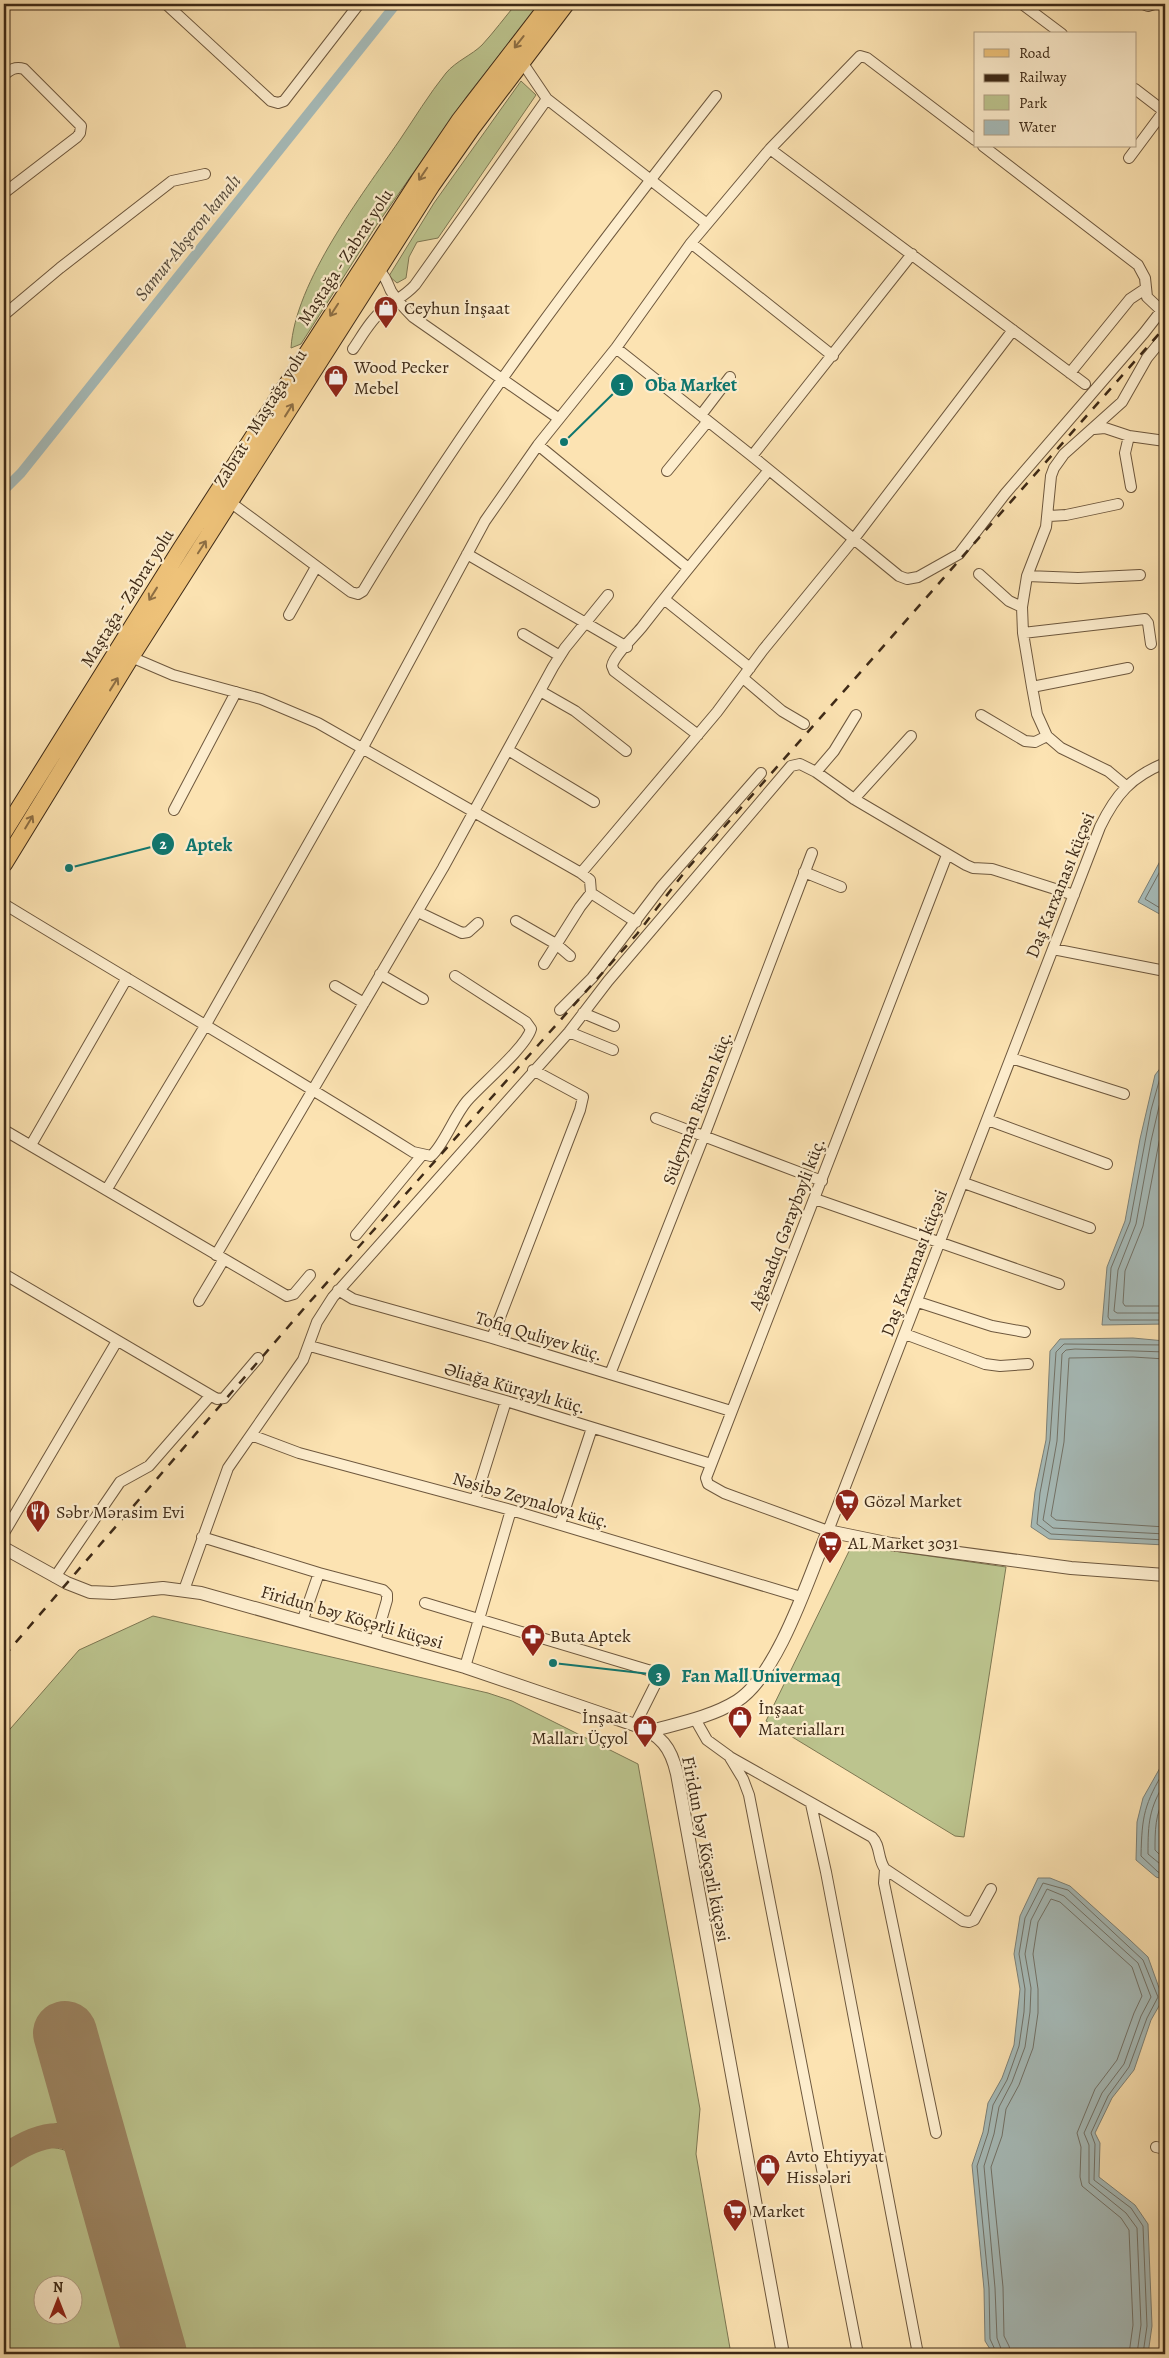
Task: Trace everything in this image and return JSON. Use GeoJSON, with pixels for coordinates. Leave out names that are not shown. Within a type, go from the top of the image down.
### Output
{"type":"FeatureCollection","features":[{"type":"Feature","properties":{"kind":"main road","name":"Maştağa - Zabrat yolu"},"geometry":{"type":"LineString","coordinates":[[8,826],[180,550],[408,196],[459,121],[549,4]]}},
{"type":"Feature","properties":{"kind":"main road","name":"Zabrat - Maştağa yolu"},"geometry":{"type":"LineString","coordinates":[[4,864],[9,843],[131,657],[432,185],[566,4]]}},
{"type":"Feature","properties":{"kind":"street"},"geometry":{"type":"LineString","coordinates":[[166,4],[271,101],[278,103],[284,100],[354,6]]}},
{"type":"Feature","properties":{"kind":"street"},"geometry":{"type":"LineString","coordinates":[[1022,4],[1059,32]]}},
{"type":"Feature","properties":{"kind":"street"},"geometry":{"type":"LineString","coordinates":[[1143,4],[1148,6],[1154,4]]}},
{"type":"Feature","properties":{"kind":"street"},"geometry":{"type":"LineString","coordinates":[[107,1189],[205,1026],[362,748],[485,521],[558,418],[616,348],[706,224],[770,148],[860,56],[867,58],[974,139]]}},
{"type":"Feature","properties":{"kind":"street"},"geometry":{"type":"LineString","coordinates":[[522,62],[547,99],[706,224]]}},
{"type":"Feature","properties":{"kind":"street"},"geometry":{"type":"LineString","coordinates":[[4,75],[18,67],[24,69],[81,126],[80,133],[76,137],[4,193]]}},
{"type":"Feature","properties":{"kind":"street"},"geometry":{"type":"LineString","coordinates":[[1130,158],[1165,112],[1136,90]]}},
{"type":"Feature","properties":{"kind":"street"},"geometry":{"type":"LineString","coordinates":[[230,502],[351,592],[358,594],[363,591],[408,515],[503,379],[651,179],[716,96]]}},
{"type":"Feature","properties":{"kind":"street"},"geometry":{"type":"LineString","coordinates":[[353,350],[375,317],[385,308],[398,301],[415,285],[547,99]]}},
{"type":"Feature","properties":{"kind":"street"},"geometry":{"type":"LineString","coordinates":[[770,148],[1085,384]]}},
{"type":"Feature","properties":{"kind":"street"},"geometry":{"type":"LineString","coordinates":[[616,348],[752,456],[898,576],[907,579],[918,577],[959,554],[1005,494],[1164,310],[1147,297],[1145,278],[1138,265],[986,148]]}},
{"type":"Feature","properties":{"kind":"street"},"geometry":{"type":"LineString","coordinates":[[4,315],[60,268],[172,181],[205,174]]}},
{"type":"Feature","properties":{"kind":"street"},"geometry":{"type":"LineString","coordinates":[[691,243],[833,356]]}},
{"type":"Feature","properties":{"kind":"street"},"geometry":{"type":"LineString","coordinates":[[752,456],[912,254]]}},
{"type":"Feature","properties":{"kind":"street"},"geometry":{"type":"LineString","coordinates":[[378,270],[385,276],[398,301],[413,317],[558,418]]}},
{"type":"Feature","properties":{"kind":"street"},"geometry":{"type":"LineString","coordinates":[[1070,372],[1130,300],[1145,289]]}},
{"type":"Feature","properties":{"kind":"street"},"geometry":{"type":"LineString","coordinates":[[581,873],[698,735],[853,540],[1013,330]]}},
{"type":"Feature","properties":{"kind":"street"},"geometry":{"type":"LineString","coordinates":[[1126,786],[1108,771],[1061,748],[1047,736],[1037,714],[1023,633],[1022,607],[1027,576],[1041,543],[1049,516],[1051,476],[1054,468],[1064,454],[1122,402],[1143,365],[1165,336]]}},
{"type":"Feature","properties":{"kind":"street"},"geometry":{"type":"LineString","coordinates":[[667,471],[730,377]]}},
{"type":"Feature","properties":{"kind":"street"},"geometry":{"type":"LineString","coordinates":[[1094,429],[1106,428],[1128,436],[1165,440]]}},
{"type":"Feature","properties":{"kind":"street"},"geometry":{"type":"LineString","coordinates":[[1128,436],[1125,453],[1131,487]]}},
{"type":"Feature","properties":{"kind":"street"},"geometry":{"type":"LineString","coordinates":[[538,445],[688,567]]}},
{"type":"Feature","properties":{"kind":"street"},"geometry":{"type":"LineString","coordinates":[[698,735],[614,672],[613,660],[627,646],[688,567],[769,470]]}},
{"type":"Feature","properties":{"kind":"street"},"geometry":{"type":"LineString","coordinates":[[1049,516],[1072,514],[1118,504]]}},
{"type":"Feature","properties":{"kind":"street"},"geometry":{"type":"LineString","coordinates":[[467,554],[627,646]]}},
{"type":"Feature","properties":{"kind":"street"},"geometry":{"type":"LineString","coordinates":[[289,615],[316,567]]}},
{"type":"Feature","properties":{"kind":"street"},"geometry":{"type":"LineString","coordinates":[[979,574],[1009,601],[1022,607]]}},
{"type":"Feature","properties":{"kind":"street"},"geometry":{"type":"LineString","coordinates":[[1027,576],[1078,578],[1140,575]]}},
{"type":"Feature","properties":{"kind":"street"},"geometry":{"type":"LineString","coordinates":[[199,1301],[220,1257],[380,974],[474,814],[560,656],[608,595]]}},
{"type":"Feature","properties":{"kind":"street"},"geometry":{"type":"LineString","coordinates":[[664,598],[750,668]]}},
{"type":"Feature","properties":{"kind":"street"},"geometry":{"type":"LineString","coordinates":[[1023,633],[1145,619],[1148,623],[1151,644]]}},
{"type":"Feature","properties":{"kind":"street"},"geometry":{"type":"LineString","coordinates":[[523,634],[560,656]]}},
{"type":"Feature","properties":{"kind":"street"},"geometry":{"type":"LineString","coordinates":[[131,657],[173,675],[236,692],[292,711],[362,748],[474,814],[581,873],[590,880],[591,893],[544,964]]}},
{"type":"Feature","properties":{"kind":"street"},"geometry":{"type":"LineString","coordinates":[[1032,687],[1128,668]]}},
{"type":"Feature","properties":{"kind":"street"},"geometry":{"type":"LineString","coordinates":[[743,678],[782,711],[804,724]]}},
{"type":"Feature","properties":{"kind":"street"},"geometry":{"type":"LineString","coordinates":[[540,691],[581,716],[626,751]]}},
{"type":"Feature","properties":{"kind":"street"},"geometry":{"type":"LineString","coordinates":[[174,810],[236,692]]}},
{"type":"Feature","properties":{"kind":"street"},"geometry":{"type":"LineString","coordinates":[[816,772],[834,751],[856,715]]}},
{"type":"Feature","properties":{"kind":"street"},"geometry":{"type":"LineString","coordinates":[[981,715],[1025,741],[1035,742],[1047,736]]}},
{"type":"Feature","properties":{"kind":"street"},"geometry":{"type":"LineString","coordinates":[[854,799],[910,736]]}},
{"type":"Feature","properties":{"kind":"street"},"geometry":{"type":"LineString","coordinates":[[508,750],[594,802]]}},
{"type":"Feature","properties":{"kind":"street","name":"Daş Karxanası küçəsi"},"geometry":{"type":"LineString","coordinates":[[651,1731],[695,1719],[737,1701],[758,1683],[774,1659],[828,1531],[918,1302],[1103,821],[1126,786],[1139,776],[1165,763]]}},
{"type":"Feature","properties":{"kind":"street"},"geometry":{"type":"LineString","coordinates":[[184,1590],[223,1478],[303,1360],[322,1311],[338,1290],[569,1032],[608,981],[791,766],[800,764],[816,772],[854,799],[947,855],[974,868],[992,869],[1074,895]]}},
{"type":"Feature","properties":{"kind":"street"},"geometry":{"type":"LineString","coordinates":[[560,1010],[592,978],[678,867],[761,774]]}},
{"type":"Feature","properties":{"kind":"street","name":"Süleyman Rüstən küç."},"geometry":{"type":"LineString","coordinates":[[610,1374],[704,1136],[812,853]]}},
{"type":"Feature","properties":{"kind":"street","name":"Ağasadıq Gəraybəyli küç."},"geometry":{"type":"LineString","coordinates":[[828,1531],[715,1489],[708,1484],[706,1478],[947,855]]}},
{"type":"Feature","properties":{"kind":"street"},"geometry":{"type":"LineString","coordinates":[[804,872],[841,887]]}},
{"type":"Feature","properties":{"kind":"street"},"geometry":{"type":"LineString","coordinates":[[591,893],[636,922]]}},
{"type":"Feature","properties":{"kind":"street"},"geometry":{"type":"LineString","coordinates":[[4,904],[422,1156],[431,1156],[435,1152],[452,1120],[466,1102],[517,1049],[530,1034],[531,1029],[526,1022],[456,976]]}},
{"type":"Feature","properties":{"kind":"street"},"geometry":{"type":"LineString","coordinates":[[418,912],[462,933],[468,932],[478,923]]}},
{"type":"Feature","properties":{"kind":"street"},"geometry":{"type":"LineString","coordinates":[[516,921],[556,944],[570,956]]}},
{"type":"Feature","properties":{"kind":"street"},"geometry":{"type":"LineString","coordinates":[[1053,949],[1165,971]]}},
{"type":"Feature","properties":{"kind":"street"},"geometry":{"type":"LineString","coordinates":[[380,974],[423,999]]}},
{"type":"Feature","properties":{"kind":"street"},"geometry":{"type":"LineString","coordinates":[[31,1145],[127,978]]}},
{"type":"Feature","properties":{"kind":"street"},"geometry":{"type":"LineString","coordinates":[[335,986],[364,1003]]}},
{"type":"Feature","properties":{"kind":"street"},"geometry":{"type":"LineString","coordinates":[[584,1013],[614,1026]]}},
{"type":"Feature","properties":{"kind":"street"},"geometry":{"type":"LineString","coordinates":[[569,1032],[613,1050]]}},
{"type":"Feature","properties":{"kind":"street"},"geometry":{"type":"LineString","coordinates":[[1011,1058],[1124,1094]]}},
{"type":"Feature","properties":{"kind":"street"},"geometry":{"type":"LineString","coordinates":[[492,1338],[580,1110],[583,1097],[533,1070]]}},
{"type":"Feature","properties":{"kind":"street"},"geometry":{"type":"LineString","coordinates":[[656,1118],[822,1181]]}},
{"type":"Feature","properties":{"kind":"street"},"geometry":{"type":"LineString","coordinates":[[988,1120],[1107,1164]]}},
{"type":"Feature","properties":{"kind":"street"},"geometry":{"type":"LineString","coordinates":[[4,1130],[287,1296],[294,1294],[310,1275]]}},
{"type":"Feature","properties":{"kind":"street"},"geometry":{"type":"LineString","coordinates":[[356,1235],[422,1156]]}},
{"type":"Feature","properties":{"kind":"street"},"geometry":{"type":"LineString","coordinates":[[964,1182],[1090,1228]]}},
{"type":"Feature","properties":{"kind":"street"},"geometry":{"type":"LineString","coordinates":[[815,1199],[1059,1284]]}},
{"type":"Feature","properties":{"kind":"street"},"geometry":{"type":"LineString","coordinates":[[4,1274],[117,1342],[210,1396],[221,1400],[258,1358]]}},
{"type":"Feature","properties":{"kind":"street","name":"Tofiq Quliyev küç."},"geometry":{"type":"LineString","coordinates":[[338,1290],[353,1299],[492,1338],[731,1411]]}},
{"type":"Feature","properties":{"kind":"street"},"geometry":{"type":"LineString","coordinates":[[918,1302],[992,1326],[1025,1332]]}},
{"type":"Feature","properties":{"kind":"street"},"geometry":{"type":"LineString","coordinates":[[905,1334],[985,1364],[1000,1366],[1028,1364]]}},
{"type":"Feature","properties":{"kind":"street"},"geometry":{"type":"LineString","coordinates":[[4,1533],[117,1342]]}},
{"type":"Feature","properties":{"kind":"street","name":"Əliağa Kürçaylı küç."},"geometry":{"type":"LineString","coordinates":[[310,1346],[506,1401],[711,1464]]}},
{"type":"Feature","properties":{"kind":"street"},"geometry":{"type":"LineString","coordinates":[[55,1576],[120,1482],[149,1466],[210,1396]]}},
{"type":"Feature","properties":{"kind":"street"},"geometry":{"type":"LineString","coordinates":[[475,1500],[506,1401]]}},
{"type":"Feature","properties":{"kind":"street"},"geometry":{"type":"LineString","coordinates":[[560,1524],[592,1428]]}},
{"type":"Feature","properties":{"kind":"street","name":"Nəsibə Zeynalova küç."},"geometry":{"type":"LineString","coordinates":[[251,1435],[299,1453],[560,1524],[801,1597]]}},
{"type":"Feature","properties":{"kind":"street"},"geometry":{"type":"LineString","coordinates":[[465,1667],[511,1510]]}},
{"type":"Feature","properties":{"kind":"street"},"geometry":{"type":"LineString","coordinates":[[828,1531],[866,1540],[1062,1566],[1165,1575]]}},
{"type":"Feature","properties":{"kind":"street"},"geometry":{"type":"LineString","coordinates":[[202,1537],[319,1573],[383,1590],[387,1594],[375,1641]]}},
{"type":"Feature","properties":{"kind":"street","name":"Firidun bəy Köçərli küçəsi"},"geometry":{"type":"LineString","coordinates":[[4,1548],[55,1576],[90,1592],[113,1593],[158,1588],[184,1590],[465,1667],[651,1731],[665,1745],[671,1755],[677,1774],[783,2354]]}},
{"type":"Feature","properties":{"kind":"street"},"geometry":{"type":"LineString","coordinates":[[302,1622],[319,1573]]}},
{"type":"Feature","properties":{"kind":"street"},"geometry":{"type":"LineString","coordinates":[[425,1603],[658,1673],[658,1679],[635,1725]]}},
{"type":"Feature","properties":{"kind":"street"},"geometry":{"type":"LineString","coordinates":[[695,1719],[706,1740],[876,1841],[880,1863],[885,1869],[963,1921],[969,1922],[974,1920],[991,1889]]}},
{"type":"Feature","properties":{"kind":"street"},"geometry":{"type":"LineString","coordinates":[[730,1756],[743,1779],[749,1795],[858,2354]]}},
{"type":"Feature","properties":{"kind":"street"},"geometry":{"type":"LineString","coordinates":[[811,1804],[828,1881],[918,2354]]}},
{"type":"Feature","properties":{"kind":"street"},"geometry":{"type":"LineString","coordinates":[[885,1869],[884,1883],[936,2133]]}},
{"type":"Feature","properties":{"kind":"green space"},"geometry":{"type":"Polygon","coordinates":[[[516,4],[539,4],[467,96],[376,226],[301,344],[291,348],[295,322],[304,295],[317,268],[350,213],[446,73],[482,45],[516,4]]]}},
{"type":"Feature","properties":{"kind":"green space"},"geometry":{"type":"Polygon","coordinates":[[[521,81],[536,95],[438,238],[417,242],[409,257],[406,278],[397,283],[389,276],[434,203],[521,81]]]}},
{"type":"Feature","properties":{"kind":"green space"},"geometry":{"type":"Polygon","coordinates":[[[852,1545],[1006,1567],[964,1837],[955,1836],[766,1721],[852,1545]]]}},
{"type":"Feature","properties":{"kind":"green space"},"geometry":{"type":"Polygon","coordinates":[[[153,1616],[488,1693],[512,1701],[638,1764],[700,2109],[696,2154],[731,2354],[178,2354],[86,2026],[44,2038],[68,2120],[29,2132],[4,2144],[4,1736],[79,1650],[153,1616]]]}},
{"type":"Feature","properties":{"kind":"green space"},"geometry":{"type":"Polygon","coordinates":[[[49,2147],[68,2152],[77,2161],[133,2354],[4,2354],[4,2170],[28,2154],[49,2147]]]}},
{"type":"Feature","properties":{"kind":"water"},"geometry":{"type":"Polygon","coordinates":[[[1165,852],[1165,917],[1138,902],[1165,852]]]}},
{"type":"Feature","properties":{"kind":"water"},"geometry":{"type":"Polygon","coordinates":[[[1165,1062],[1165,1324],[1102,1325],[1107,1267],[1125,1221],[1140,1139],[1155,1075],[1165,1062]]]}},
{"type":"Feature","properties":{"kind":"water"},"geometry":{"type":"Polygon","coordinates":[[[1133,1338],[1165,1341],[1165,1545],[1049,1539],[1031,1527],[1035,1492],[1046,1440],[1050,1351],[1060,1339],[1133,1338]]]}},
{"type":"Feature","properties":{"kind":"water"},"geometry":{"type":"Polygon","coordinates":[[[1165,1759],[1165,1880],[1156,1877],[1136,1860],[1137,1822],[1143,1798],[1165,1759]]]}},
{"type":"Feature","properties":{"kind":"water"},"geometry":{"type":"Polygon","coordinates":[[[1038,1878],[1050,1878],[1070,1886],[1148,1957],[1163,1999],[1151,2020],[1134,2070],[1112,2098],[1095,2133],[1100,2143],[1099,2177],[1135,2205],[1148,2224],[1152,2326],[1148,2354],[993,2354],[985,2341],[984,2289],[972,2165],[983,2132],[988,2103],[1002,2078],[1014,2045],[1020,1989],[1014,1954],[1020,1916],[1038,1878]]]}},
{"type":"Feature","properties":{"kind":"waterway","name":"Samur-Abşeron kanalı"},"geometry":{"type":"LineString","coordinates":[[4,490],[21,473],[396,4]]}},
{"type":"Feature","properties":{"kind":"taxiway"},"geometry":{"type":"LineString","coordinates":[[4,2157],[22,2146],[39,2139],[54,2136],[67,2137],[79,2143],[90,2154],[100,2169],[109,2189]]}},
{"type":"Feature","properties":{"kind":"runway"},"geometry":{"type":"LineString","coordinates":[[65,2033],[155,2354]]}},
{"type":"Feature","properties":{"kind":"railway"},"geometry":{"type":"LineString","coordinates":[[4,1656],[307,1305],[637,934],[687,869],[1165,327]]}},
{"type":"Feature","properties":{"kind":"place","name":"Ceyhun İnşaat"},"geometry":{"type":"Point","coordinates":[386,329]}},
{"type":"Feature","properties":{"kind":"place","name":"Wood Pecker Mebel"},"geometry":{"type":"Point","coordinates":[336,398]}},
{"type":"Feature","properties":{"kind":"place","name":"Oba Market"},"geometry":{"type":"Point","coordinates":[564,442]}},
{"type":"Feature","properties":{"kind":"place","name":"Aptek"},"geometry":{"type":"Point","coordinates":[69,868]}},
{"type":"Feature","properties":{"kind":"place","name":"Gözəl Market"},"geometry":{"type":"Point","coordinates":[847,1522]}},
{"type":"Feature","properties":{"kind":"place","name":"Səbr Mərasim Evi"},"geometry":{"type":"Point","coordinates":[38,1533]}},
{"type":"Feature","properties":{"kind":"place","name":"AL Market 3031"},"geometry":{"type":"Point","coordinates":[830,1564]}},
{"type":"Feature","properties":{"kind":"place","name":"Buta Aptek"},"geometry":{"type":"Point","coordinates":[533,1657]}},
{"type":"Feature","properties":{"kind":"place","name":"Fan Mall Univermaq"},"geometry":{"type":"Point","coordinates":[553,1663]}},
{"type":"Feature","properties":{"kind":"place","name":"İnşaat Materialları"},"geometry":{"type":"Point","coordinates":[740,1739]}},
{"type":"Feature","properties":{"kind":"place","name":"İnşaat Malları Üçyol"},"geometry":{"type":"Point","coordinates":[645,1748]}},
{"type":"Feature","properties":{"kind":"place","name":"Avto Ehtiyyat Hissələri"},"geometry":{"type":"Point","coordinates":[768,2187]}},
{"type":"Feature","properties":{"kind":"place","name":"Market"},"geometry":{"type":"Point","coordinates":[735,2232]}}]}
